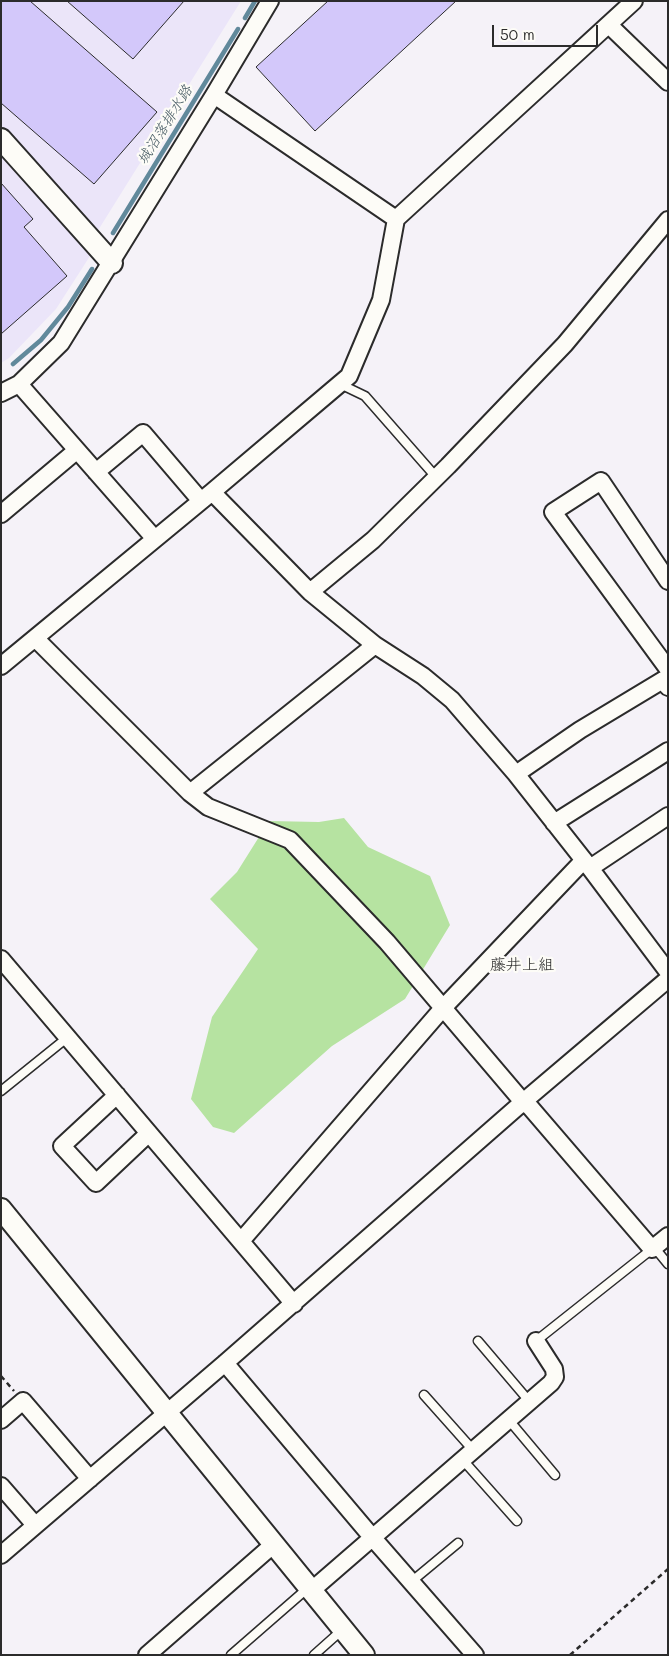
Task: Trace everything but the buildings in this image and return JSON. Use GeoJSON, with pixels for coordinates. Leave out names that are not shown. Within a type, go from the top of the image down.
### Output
{"type":"FeatureCollection","features":[{"type":"Feature","properties":{"kind":"street"},"geometry":{"type":"LineString","coordinates":[[1,393],[19,384],[61,343],[112,263],[270,1]]}},
{"type":"Feature","properties":{"kind":"street"},"geometry":{"type":"LineString","coordinates":[[1,666],[349,376],[381,300],[396,218],[634,1]]}},
{"type":"Feature","properties":{"kind":"street"},"geometry":{"type":"LineString","coordinates":[[609,25],[668,82]]}},
{"type":"Feature","properties":{"kind":"street"},"geometry":{"type":"LineString","coordinates":[[214,95],[396,218]]}},
{"type":"Feature","properties":{"kind":"street"},"geometry":{"type":"LineString","coordinates":[[1,139],[112,263]]}},
{"type":"Feature","properties":{"kind":"street"},"geometry":{"type":"LineString","coordinates":[[310,592],[373,540],[565,344],[668,220]]}},
{"type":"Feature","properties":{"kind":"street"},"geometry":{"type":"LineString","coordinates":[[19,384],[154,539]]}},
{"type":"Feature","properties":{"kind":"street"},"geometry":{"type":"LineString","coordinates":[[96,472],[143,433],[206,497],[310,592],[375,645],[423,676],[452,700],[516,774],[587,864],[668,972]]}},
{"type":"Feature","properties":{"kind":"street"},"geometry":{"type":"LineString","coordinates":[[1,514],[76,451]]}},
{"type":"Feature","properties":{"kind":"street"},"geometry":{"type":"LineString","coordinates":[[516,774],[580,730],[666,678],[553,512],[601,481],[668,581]]}},
{"type":"Feature","properties":{"kind":"street"},"geometry":{"type":"LineString","coordinates":[[35,638],[208,808],[290,840],[387,942],[523,1102],[530,1106],[652,1249],[668,1236]]}},
{"type":"Feature","properties":{"kind":"street"},"geometry":{"type":"LineString","coordinates":[[190,792],[375,645]]}},
{"type":"Feature","properties":{"kind":"street"},"geometry":{"type":"LineString","coordinates":[[554,823],[668,751]]}},
{"type":"Feature","properties":{"kind":"street"},"geometry":{"type":"LineString","coordinates":[[241,1241],[443,1008],[587,864],[668,816]]}},
{"type":"Feature","properties":{"kind":"street"},"geometry":{"type":"LineString","coordinates":[[1,959],[294,1304]]}},
{"type":"Feature","properties":{"kind":"street"},"geometry":{"type":"LineString","coordinates":[[1,1555],[225,1364],[523,1102],[668,979]]}},
{"type":"Feature","properties":{"kind":"street"},"geometry":{"type":"LineString","coordinates":[[117,1095],[62,1146],[96,1183],[149,1133]]}},
{"type":"Feature","properties":{"kind":"street"},"geometry":{"type":"LineString","coordinates":[[1,1209],[364,1655]]}},
{"type":"Feature","properties":{"kind":"street"},"geometry":{"type":"LineString","coordinates":[[311,1588],[550,1383],[555,1377],[554,1369],[536,1342]]}},
{"type":"Feature","properties":{"kind":"street"},"geometry":{"type":"LineString","coordinates":[[225,1364],[475,1655]]}},
{"type":"Feature","properties":{"kind":"street"},"geometry":{"type":"LineString","coordinates":[[1,1420],[23,1401],[90,1479]]}},
{"type":"Feature","properties":{"kind":"street"},"geometry":{"type":"LineString","coordinates":[[1,1486],[36,1525]]}},
{"type":"Feature","properties":{"kind":"street"},"geometry":{"type":"LineString","coordinates":[[147,1655],[274,1544]]}},
{"type":"Feature","properties":{"kind":"lane"},"geometry":{"type":"LineString","coordinates":[[340,384],[365,396],[436,477]]}},
{"type":"Feature","properties":{"kind":"lane"},"geometry":{"type":"LineString","coordinates":[[1,1091],[68,1037]]}},
{"type":"Feature","properties":{"kind":"lane"},"geometry":{"type":"LineString","coordinates":[[536,1342],[652,1249],[659,1253],[668,1264]]}},
{"type":"Feature","properties":{"kind":"lane"},"geometry":{"type":"LineString","coordinates":[[478,1341],[529,1401]]}},
{"type":"Feature","properties":{"kind":"lane"},"geometry":{"type":"LineString","coordinates":[[424,1394],[517,1521]]}},
{"type":"Feature","properties":{"kind":"lane"},"geometry":{"type":"LineString","coordinates":[[508,1420],[555,1475]]}},
{"type":"Feature","properties":{"kind":"lane"},"geometry":{"type":"LineString","coordinates":[[411,1582],[458,1543]]}},
{"type":"Feature","properties":{"kind":"lane"},"geometry":{"type":"LineString","coordinates":[[231,1655],[311,1588]]}},
{"type":"Feature","properties":{"kind":"lane"},"geometry":{"type":"LineString","coordinates":[[314,1655],[343,1629]]}},
{"type":"Feature","properties":{"kind":"path"},"geometry":{"type":"LineString","coordinates":[[1,1376],[23,1401]]}},
{"type":"Feature","properties":{"kind":"path"},"geometry":{"type":"LineString","coordinates":[[570,1655],[668,1569]]}},
{"type":"Feature","properties":{"kind":"shaded area"},"geometry":{"type":"Polygon","coordinates":[[[1,1],[241,1],[97,232],[1,126],[1,1]]]}},
{"type":"Feature","properties":{"kind":"shaded area"},"geometry":{"type":"Polygon","coordinates":[[[1,153],[90,256],[56,309],[9,358],[1,363],[1,153]]]}},
{"type":"Feature","properties":{"kind":"green space"},"geometry":{"type":"Polygon","coordinates":[[[344,818],[368,847],[430,876],[450,925],[405,999],[332,1046],[234,1133],[213,1127],[191,1099],[212,1017],[258,949],[210,899],[237,872],[269,821],[319,822],[344,818]]]}},
{"type":"Feature","properties":{"kind":"waterway","name":"城沼落排水路"},"geometry":{"type":"LineString","coordinates":[[245,18],[255,1]]}},
{"type":"Feature","properties":{"kind":"waterway","name":"城沼落排水路"},"geometry":{"type":"LineString","coordinates":[[113,233],[238,29]]}},
{"type":"Feature","properties":{"kind":"waterway","name":"城沼落排水路"},"geometry":{"type":"LineString","coordinates":[[13,364],[41,340],[68,307],[92,269]]}},
{"type":"Feature","properties":{"kind":"district","name":"藤井上組"},"geometry":{"type":"Point","coordinates":[522,965]}}]}
